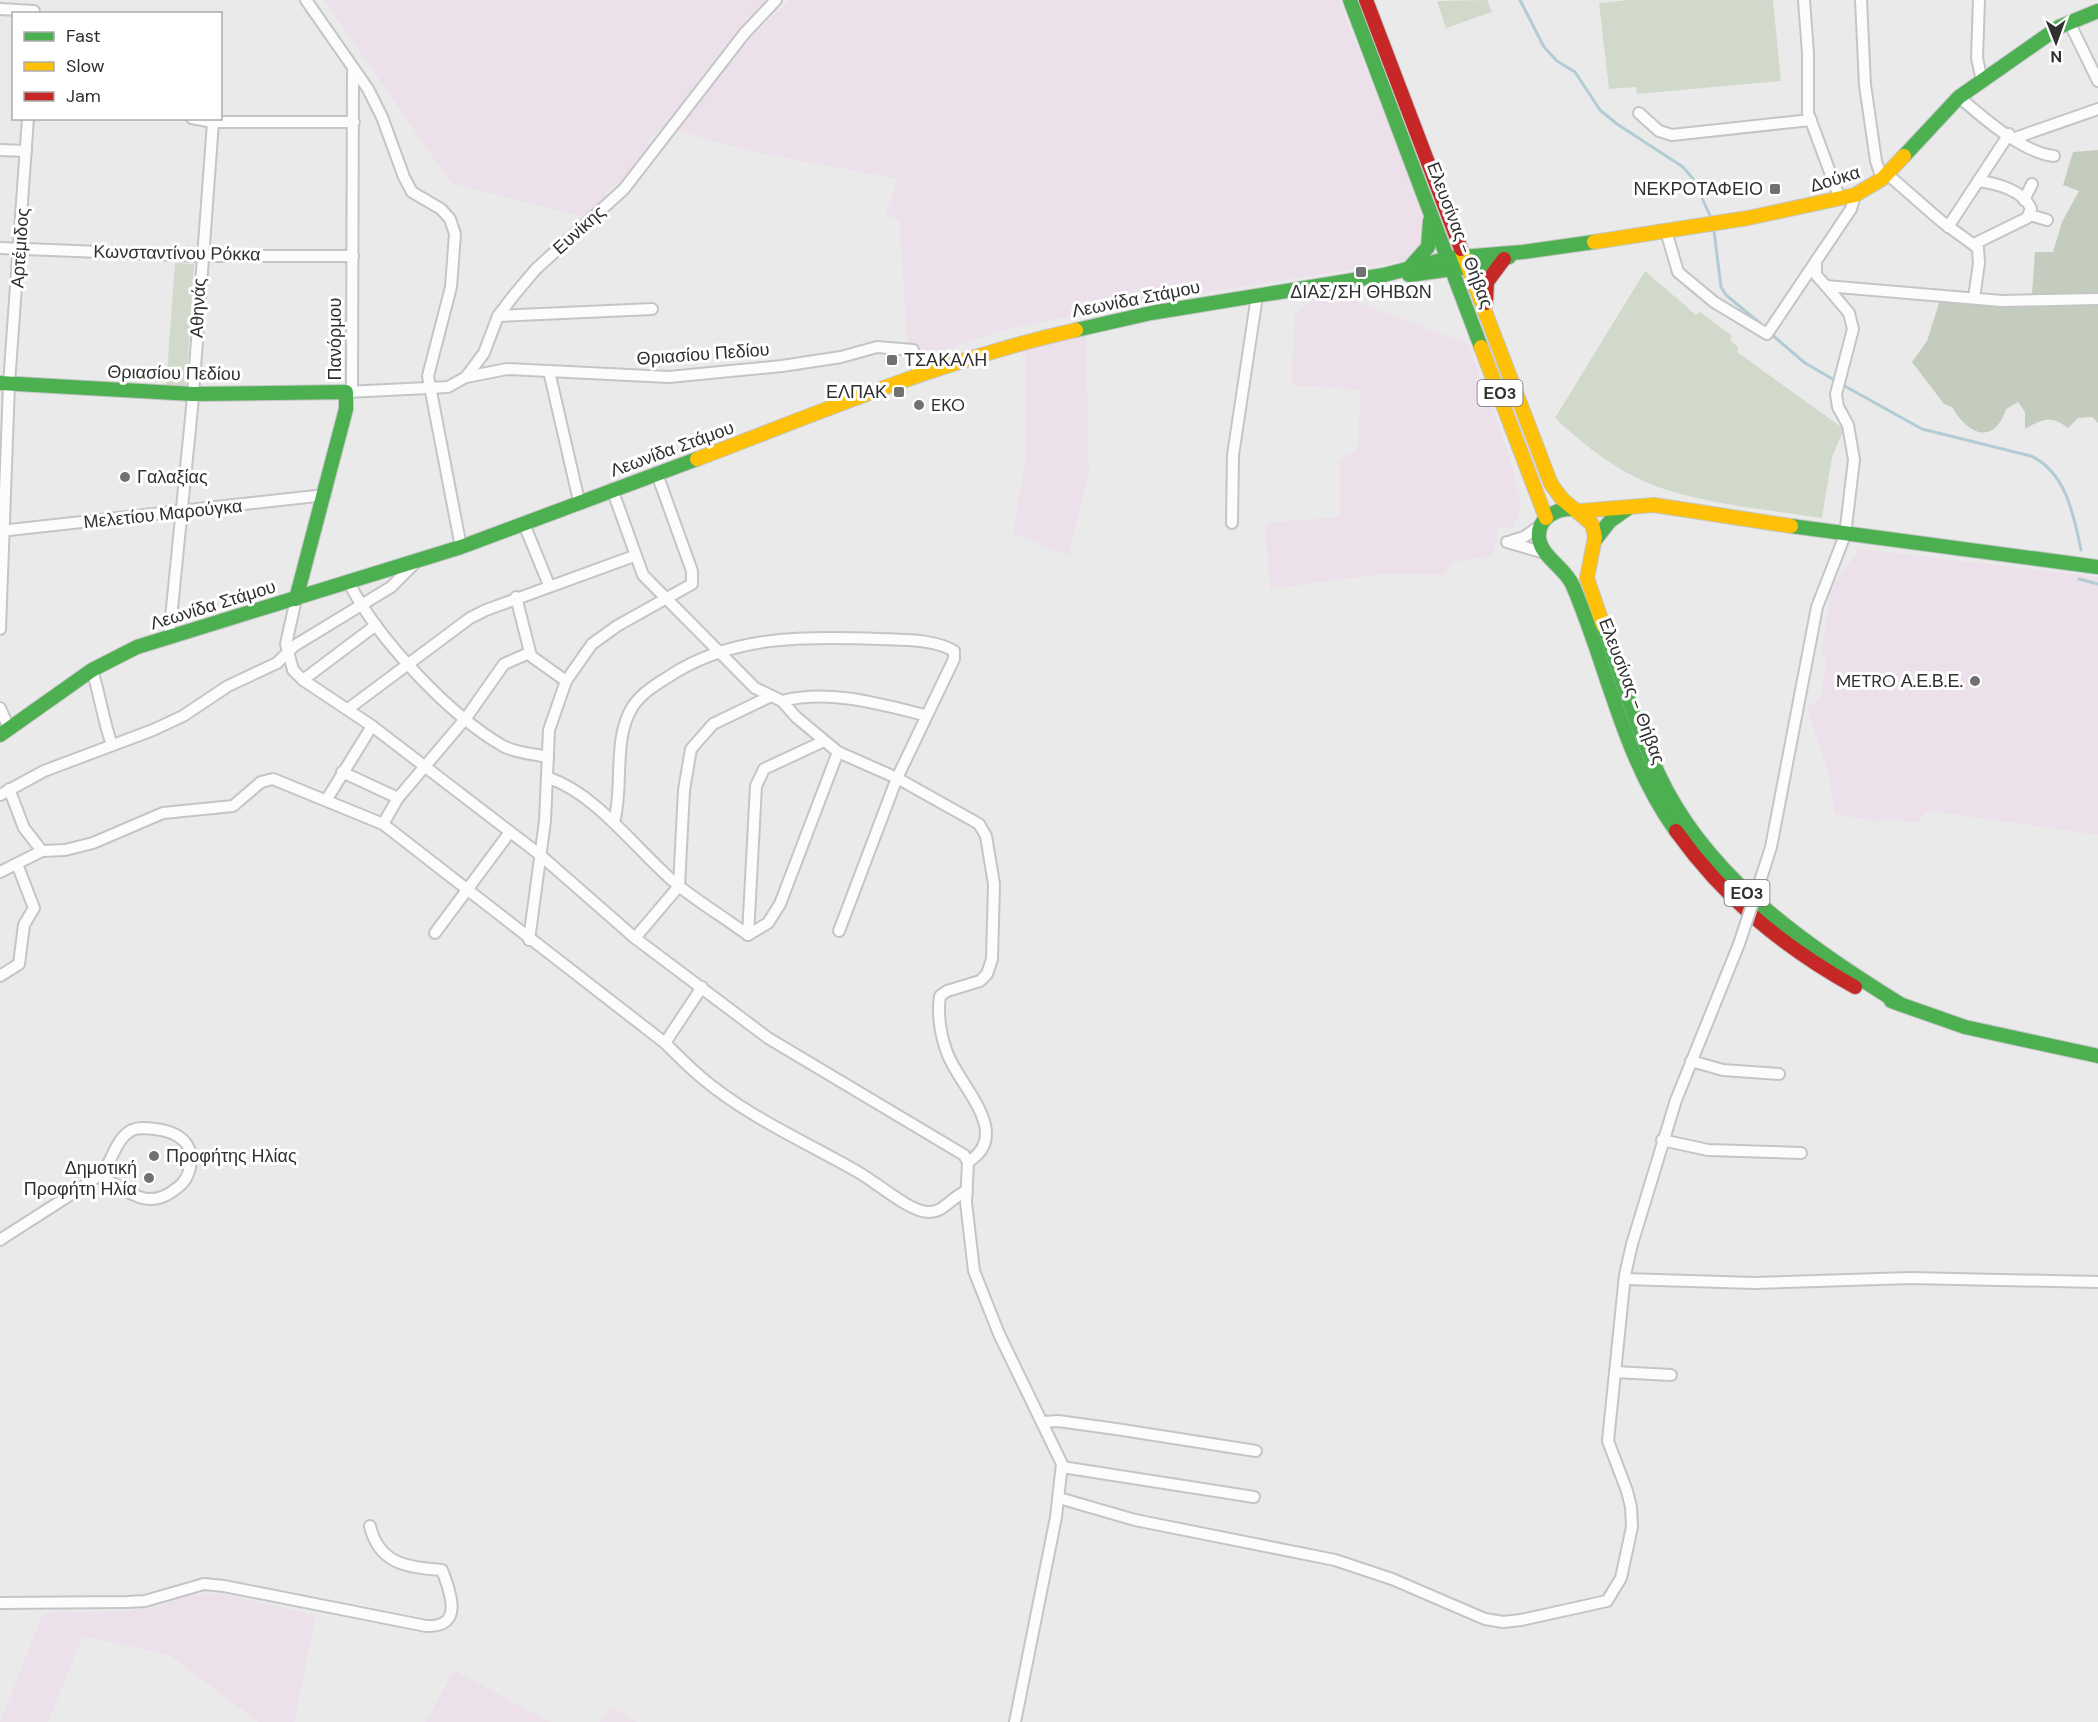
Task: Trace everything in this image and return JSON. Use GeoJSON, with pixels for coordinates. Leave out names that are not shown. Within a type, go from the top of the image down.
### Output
{"type":"FeatureCollection","features":[{"type":"Feature","properties":{"kind":"main road","name":"Ελευσίνας - Θήβας"},"geometry":{"type":"LineString","coordinates":[[1350,0],[1451,263],[1544,521],[1539,539],[1545,553],[1556,562],[1572,583],[1621,725],[1638,765],[1666,814],[1697,858],[1743,910],[1795,953],[1857,988],[1965,1027],[2098,1056]]}},
{"type":"Feature","properties":{"kind":"main road","name":"Ελευσίνας - Θήβας"},"geometry":{"type":"LineString","coordinates":[[1366,0],[1554,492],[1593,526],[1595,540],[1589,554],[1587,578],[1636,717],[1661,780],[1686,822],[1721,866],[1770,914],[1842,968],[1900,1004]]}},
{"type":"Feature","properties":{"kind":"main road","name":"Δούκα"},"geometry":{"type":"LineString","coordinates":[[1451,263],[1666,231],[1856,195],[1884,176],[1959,97],[2069,22],[2098,11]]}},
{"type":"Feature","properties":{"kind":"main road","name":"ΕΟ3"},"geometry":{"type":"LineString","coordinates":[[1411,266],[1425,254],[1431,243],[1426,197]]}},
{"type":"Feature","properties":{"kind":"main road","name":"Δούκα"},"geometry":{"type":"LineString","coordinates":[[1467,261],[1504,259],[1523,252]]}},
{"type":"Feature","properties":{"kind":"main road","name":"ΕΟ3"},"geometry":{"type":"LineString","coordinates":[[1491,325],[1485,288],[1489,277],[1504,259]]}},
{"type":"Feature","properties":{"kind":"main road","name":"Λεωνίδα Στάμου"},"geometry":{"type":"LineString","coordinates":[[4,731],[92,670],[136,647],[462,547],[579,501],[919,376],[1018,343],[1151,313],[1384,275],[1411,266],[1451,263]]}},
{"type":"Feature","properties":{"kind":"main road","name":"Λεωνίδα Στάμου"},"geometry":{"type":"LineString","coordinates":[[1384,275],[1406,275],[1451,263]]}},
{"type":"Feature","properties":{"kind":"main road","name":"Θριασίου Πεδίου"},"geometry":{"type":"LineString","coordinates":[[5,388],[193,398],[348,394]]}},
{"type":"Feature","properties":{"kind":"main road","name":"Πανόρμου"},"geometry":{"type":"LineString","coordinates":[[296,599],[325,495],[348,394]]}},
{"type":"Feature","properties":{"kind":"main road"},"geometry":{"type":"LineString","coordinates":[[1544,521],[1558,510],[1597,512],[1636,505],[1664,506],[1845,535],[2098,567]]}},
{"type":"Feature","properties":{"kind":"main road"},"geometry":{"type":"LineString","coordinates":[[1595,540],[1610,521],[1636,505]]}},
{"type":"Feature","properties":{"kind":"main road"},"geometry":{"type":"LineString","coordinates":[[1556,562],[1574,564],[1589,554]]}},
{"type":"Feature","properties":{"kind":"street"},"geometry":{"type":"LineString","coordinates":[[306,0],[353,67],[382,117],[404,177],[412,192],[441,208],[450,219],[455,234],[451,287],[433,351],[429,389],[462,547]]}},
{"type":"Feature","properties":{"kind":"street","name":"Ευνίκης"},"geometry":{"type":"LineString","coordinates":[[466,377],[484,353],[498,316],[536,269],[624,189],[744,34],[776,0]]}},
{"type":"Feature","properties":{"kind":"street"},"geometry":{"type":"LineString","coordinates":[[1804,0],[1808,53],[1807,101],[1811,120],[1840,199]]}},
{"type":"Feature","properties":{"kind":"street"},"geometry":{"type":"LineString","coordinates":[[1861,0],[1865,85],[1876,161],[1884,176],[1948,227],[1974,244],[1980,254],[1974,298]]}},
{"type":"Feature","properties":{"kind":"street"},"geometry":{"type":"LineString","coordinates":[[1979,0],[1977,58],[1982,81]]}},
{"type":"Feature","properties":{"kind":"street"},"geometry":{"type":"LineString","coordinates":[[0,9],[34,8]]}},
{"type":"Feature","properties":{"kind":"street"},"geometry":{"type":"LineString","coordinates":[[2069,22],[2098,81]]}},
{"type":"Feature","properties":{"kind":"street","name":"Πανόρμου"},"geometry":{"type":"LineString","coordinates":[[348,394],[353,256],[353,67]]}},
{"type":"Feature","properties":{"kind":"street"},"geometry":{"type":"LineString","coordinates":[[1959,97],[2012,136],[2035,150],[2054,156]]}},
{"type":"Feature","properties":{"kind":"street"},"geometry":{"type":"LineString","coordinates":[[1948,227],[1978,181],[2012,136],[2098,109]]}},
{"type":"Feature","properties":{"kind":"street"},"geometry":{"type":"LineString","coordinates":[[1639,113],[1659,131],[1672,135],[1811,120]]}},
{"type":"Feature","properties":{"kind":"street","name":"Αρτέμιδος"},"geometry":{"type":"LineString","coordinates":[[0,629],[5,388],[21,248],[28,120]]}},
{"type":"Feature","properties":{"kind":"street"},"geometry":{"type":"LineString","coordinates":[[202,120],[213,122],[354,122]]}},
{"type":"Feature","properties":{"kind":"street","name":"Αθηνάς"},"geometry":{"type":"LineString","coordinates":[[169,638],[193,398],[201,256],[213,122]]}},
{"type":"Feature","properties":{"kind":"street"},"geometry":{"type":"LineString","coordinates":[[0,150],[26,151]]}},
{"type":"Feature","properties":{"kind":"street"},"geometry":{"type":"LineString","coordinates":[[1978,181],[2007,188],[2030,205],[2030,215]]}},
{"type":"Feature","properties":{"kind":"street"},"geometry":{"type":"LineString","coordinates":[[2024,200],[2032,184]]}},
{"type":"Feature","properties":{"kind":"street"},"geometry":{"type":"LineString","coordinates":[[1666,231],[1677,272],[1714,302],[1767,334],[1851,209],[1856,195]]}},
{"type":"Feature","properties":{"kind":"street"},"geometry":{"type":"LineString","coordinates":[[1974,244],[2030,215],[2047,220]]}},
{"type":"Feature","properties":{"kind":"street","name":"Κωνσταντίνου Ρόκκα"},"geometry":{"type":"LineString","coordinates":[[0,248],[201,256],[353,256]]}},
{"type":"Feature","properties":{"kind":"street"},"geometry":{"type":"LineString","coordinates":[[1059,1498],[1135,1520],[1335,1560],[1392,1579],[1485,1619],[1503,1622],[1607,1601],[1619,1585],[1632,1527],[1631,1507],[1608,1441],[1625,1280],[1632,1244],[1662,1140],[1690,1061],[1739,944],[1771,847],[1817,607],[1845,535],[1854,460],[1848,425],[1838,407],[1836,394],[1853,324],[1849,313],[1827,286],[1815,276],[1817,258]]}},
{"type":"Feature","properties":{"kind":"street"},"geometry":{"type":"LineString","coordinates":[[1827,286],[2002,301],[2098,299]]}},
{"type":"Feature","properties":{"kind":"street"},"geometry":{"type":"LineString","coordinates":[[1232,523],[1233,455],[1257,296]]}},
{"type":"Feature","properties":{"kind":"street"},"geometry":{"type":"LineString","coordinates":[[498,316],[652,309]]}},
{"type":"Feature","properties":{"kind":"street","name":"Θριασίου Πεδίου"},"geometry":{"type":"LineString","coordinates":[[466,377],[507,369],[669,377],[782,366],[841,357],[871,348],[890,347],[914,350],[919,376]]}},
{"type":"Feature","properties":{"kind":"street"},"geometry":{"type":"LineString","coordinates":[[549,371],[579,501]]}},
{"type":"Feature","properties":{"kind":"street"},"geometry":{"type":"LineString","coordinates":[[348,394],[448,387],[466,377]]}},
{"type":"Feature","properties":{"kind":"street"},"geometry":{"type":"LineString","coordinates":[[529,940],[549,778],[549,730],[566,681],[592,644],[616,626],[689,587],[693,579],[657,474]]}},
{"type":"Feature","properties":{"kind":"street"},"geometry":{"type":"LineString","coordinates":[[612,489],[634,556],[643,575],[721,651],[755,688],[782,701],[838,752],[897,778],[979,824],[986,836],[991,852],[994,884],[989,967],[980,981],[947,991],[940,996],[939,1006],[947,1054],[985,1119],[987,1135],[984,1148],[968,1162]]}},
{"type":"Feature","properties":{"kind":"street","name":"Μελετίου Μαρούγκα"},"geometry":{"type":"LineString","coordinates":[[3,531],[325,495]]}},
{"type":"Feature","properties":{"kind":"street"},"geometry":{"type":"LineString","coordinates":[[1544,521],[1524,537],[1507,542],[1545,553]]}},
{"type":"Feature","properties":{"kind":"street"},"geometry":{"type":"LineString","coordinates":[[524,524],[549,585]]}},
{"type":"Feature","properties":{"kind":"street"},"geometry":{"type":"LineString","coordinates":[[348,709],[470,618],[516,597],[634,556]]}},
{"type":"Feature","properties":{"kind":"street"},"geometry":{"type":"LineString","coordinates":[[42,851],[24,828],[4,792],[44,771],[183,717],[228,686],[278,663],[294,646],[391,587],[416,562]]}},
{"type":"Feature","properties":{"kind":"street"},"geometry":{"type":"LineString","coordinates":[[350,583],[361,606],[432,692],[504,747],[548,757]]}},
{"type":"Feature","properties":{"kind":"street"},"geometry":{"type":"LineString","coordinates":[[516,597],[529,653],[534,661],[566,681]]}},
{"type":"Feature","properties":{"kind":"street"},"geometry":{"type":"LineString","coordinates":[[296,599],[286,644],[293,670],[303,680],[372,726],[539,854],[635,938],[768,1038],[954,1147],[968,1162],[967,1225],[974,1271],[999,1334],[1044,1422],[1062,1467],[1059,1498],[1016,1722]]}},
{"type":"Feature","properties":{"kind":"street"},"geometry":{"type":"LineString","coordinates":[[303,680],[376,625]]}},
{"type":"Feature","properties":{"kind":"street"},"geometry":{"type":"LineString","coordinates":[[614,822],[625,728],[634,705],[650,689],[678,670],[721,651],[756,642],[825,637],[895,640],[945,646],[954,651],[954,659],[925,715],[897,778],[839,931]]}},
{"type":"Feature","properties":{"kind":"street"},"geometry":{"type":"LineString","coordinates":[[383,824],[398,798],[466,718],[504,664],[529,653]]}},
{"type":"Feature","properties":{"kind":"street"},"geometry":{"type":"LineString","coordinates":[[92,670],[100,696],[101,716],[112,745]]}},
{"type":"Feature","properties":{"kind":"street"},"geometry":{"type":"LineString","coordinates":[[635,938],[679,886],[684,790],[692,749],[713,724],[770,697]]}},
{"type":"Feature","properties":{"kind":"street"},"geometry":{"type":"LineString","coordinates":[[782,701],[800,697],[834,697],[874,702],[925,715]]}},
{"type":"Feature","properties":{"kind":"street"},"geometry":{"type":"LineString","coordinates":[[0,708],[4,731]]}},
{"type":"Feature","properties":{"kind":"street"},"geometry":{"type":"LineString","coordinates":[[327,799],[372,726]]}},
{"type":"Feature","properties":{"kind":"street"},"geometry":{"type":"LineString","coordinates":[[748,935],[756,786],[759,776],[764,769],[824,741]]}},
{"type":"Feature","properties":{"kind":"street"},"geometry":{"type":"LineString","coordinates":[[549,778],[560,782],[614,822],[679,886],[748,935],[756,933],[768,923],[780,904],[838,752]]}},
{"type":"Feature","properties":{"kind":"street"},"geometry":{"type":"LineString","coordinates":[[342,772],[398,798]]}},
{"type":"Feature","properties":{"kind":"street"},"geometry":{"type":"LineString","coordinates":[[0,872],[42,851],[66,850],[93,843],[163,813],[233,806],[268,778],[327,799],[383,824],[529,940],[665,1043],[703,1079],[753,1113],[857,1171],[910,1207],[932,1213],[940,1210],[957,1194],[967,1191]]}},
{"type":"Feature","properties":{"kind":"street"},"geometry":{"type":"LineString","coordinates":[[435,933],[510,832]]}},
{"type":"Feature","properties":{"kind":"street"},"geometry":{"type":"LineString","coordinates":[[0,976],[19,964],[24,926],[34,908],[17,864]]}},
{"type":"Feature","properties":{"kind":"street"},"geometry":{"type":"LineString","coordinates":[[665,1043],[702,987]]}},
{"type":"Feature","properties":{"kind":"street"},"geometry":{"type":"LineString","coordinates":[[1690,1061],[1723,1070],[1779,1074]]}},
{"type":"Feature","properties":{"kind":"street"},"geometry":{"type":"LineString","coordinates":[[0,1240],[99,1176],[123,1138],[138,1129],[171,1132],[186,1140],[191,1152],[185,1179],[166,1196],[139,1199],[99,1176]]}},
{"type":"Feature","properties":{"kind":"street"},"geometry":{"type":"LineString","coordinates":[[1662,1140],[1708,1150],[1769,1154],[1801,1153]]}},
{"type":"Feature","properties":{"kind":"street"},"geometry":{"type":"LineString","coordinates":[[1625,1280],[1754,1283],[1910,1278],[2098,1282]]}},
{"type":"Feature","properties":{"kind":"street"},"geometry":{"type":"LineString","coordinates":[[1616,1372],[1671,1375]]}},
{"type":"Feature","properties":{"kind":"street"},"geometry":{"type":"LineString","coordinates":[[1044,1422],[1058,1421],[1256,1451]]}},
{"type":"Feature","properties":{"kind":"street"},"geometry":{"type":"LineString","coordinates":[[1062,1467],[1254,1497]]}},
{"type":"Feature","properties":{"kind":"street"},"geometry":{"type":"LineString","coordinates":[[0,1603],[127,1602],[145,1600],[204,1584],[239,1588],[426,1626],[446,1621],[450,1616],[452,1602],[451,1591],[442,1570],[411,1565],[384,1554],[374,1540],[370,1526]]}},
{"type":"Feature","properties":{"kind":"shaded area"},"geometry":{"type":"Polygon","coordinates":[[[324,0],[769,0],[713,60],[662,132],[654,134],[648,142],[649,150],[621,184],[617,183],[606,192],[606,197],[583,217],[451,183],[324,0]]]}},
{"type":"Feature","properties":{"kind":"shaded area"},"geometry":{"type":"Polygon","coordinates":[[[789,0],[1339,0],[1440,255],[1099,310],[1001,331],[909,362],[899,220],[885,214],[898,179],[748,151],[674,130],[747,42],[789,0]]]}},
{"type":"Feature","properties":{"kind":"shaded area"},"geometry":{"type":"Polygon","coordinates":[[[1325,290],[1468,344],[1505,444],[1521,498],[1520,510],[1513,527],[1497,528],[1497,542],[1492,556],[1454,562],[1443,575],[1381,574],[1270,589],[1265,523],[1340,517],[1340,459],[1358,450],[1360,390],[1291,385],[1295,314],[1325,290]]]}},
{"type":"Feature","properties":{"kind":"shaded area"},"geometry":{"type":"Polygon","coordinates":[[[1086,335],[1089,472],[1069,556],[1013,533],[1025,463],[1025,348],[1086,335]]]}},
{"type":"Feature","properties":{"kind":"shaded area"},"geometry":{"type":"Polygon","coordinates":[[[1860,549],[2098,577],[2098,835],[1930,811],[1921,817],[1919,823],[1887,819],[1880,822],[1835,814],[1829,775],[1807,708],[1821,697],[1826,660],[1822,655],[1831,587],[1860,549]]]}},
{"type":"Feature","properties":{"kind":"shaded area"},"geometry":{"type":"Polygon","coordinates":[[[218,1593],[316,1615],[294,1722],[258,1722],[169,1655],[83,1636],[48,1722],[0,1722],[43,1613],[124,1611],[150,1608],[192,1595],[218,1593]]]}},
{"type":"Feature","properties":{"kind":"shaded area"},"geometry":{"type":"Polygon","coordinates":[[[454,1670],[550,1722],[426,1722],[454,1670]]]}},
{"type":"Feature","properties":{"kind":"shaded area"},"geometry":{"type":"Polygon","coordinates":[[[611,1707],[637,1722],[600,1722],[611,1707]]]}},
{"type":"Feature","properties":{"kind":"green space"},"geometry":{"type":"Polygon","coordinates":[[[1487,0],[1492,12],[1446,28],[1437,1],[1487,0]]]}},
{"type":"Feature","properties":{"kind":"green space"},"geometry":{"type":"Polygon","coordinates":[[[1628,0],[1773,0],[1781,81],[1637,94],[1636,87],[1609,89],[1599,3],[1628,0]]]}},
{"type":"Feature","properties":{"kind":"green space"},"geometry":{"type":"Polygon","coordinates":[[[2098,150],[2098,293],[2032,294],[2035,252],[2053,252],[2062,222],[2079,191],[2063,185],[2073,152],[2098,150]]]}},
{"type":"Feature","properties":{"kind":"green space"},"geometry":{"type":"Polygon","coordinates":[[[175,263],[194,264],[186,388],[166,386],[175,263]]]}},
{"type":"Feature","properties":{"kind":"green space"},"geometry":{"type":"Polygon","coordinates":[[[1645,271],[1696,315],[1700,312],[1732,336],[1730,340],[1738,347],[1737,352],[1844,429],[1832,457],[1822,518],[1727,504],[1657,487],[1604,458],[1555,418],[1645,271]]]}},
{"type":"Feature","properties":{"kind":"green space"},"geometry":{"type":"Polygon","coordinates":[[[1940,300],[2020,307],[2098,305],[2098,423],[2092,417],[2078,418],[2068,428],[2056,421],[2047,420],[2025,429],[2025,412],[2018,402],[2006,409],[1995,428],[1988,432],[1973,430],[1958,417],[1952,407],[1944,404],[1912,362],[1927,341],[1940,300]]]}},
{"type":"Feature","properties":{"kind":"waterway"},"geometry":{"type":"LineString","coordinates":[[1520,0],[1544,47],[1557,61],[1575,72],[1600,110],[1617,124],[1683,167],[1694,180],[1711,218]]}},
{"type":"Feature","properties":{"kind":"waterway"},"geometry":{"type":"LineString","coordinates":[[1714,231],[1721,287],[1726,295],[1767,329]]}},
{"type":"Feature","properties":{"kind":"waterway"},"geometry":{"type":"LineString","coordinates":[[1771,334],[1805,363],[1836,381]]}},
{"type":"Feature","properties":{"kind":"waterway"},"geometry":{"type":"LineString","coordinates":[[1841,384],[1922,429],[2031,456],[2043,463],[2053,473],[2066,496],[2081,550]]}},
{"type":"Feature","properties":{"kind":"waterway"},"geometry":{"type":"LineString","coordinates":[[2079,579],[2098,584]]}},
{"type":"Feature","properties":{"kind":"traffic: fast"},"geometry":{"type":"LineString","coordinates":[[1350,0],[1481,347]]}},
{"type":"Feature","properties":{"kind":"traffic: fast"},"geometry":{"type":"LineString","coordinates":[[1904,156],[1959,97],[2059,27],[2098,11]]}},
{"type":"Feature","properties":{"kind":"traffic: fast"},"geometry":{"type":"LineString","coordinates":[[1411,266],[1428,247],[1430,221]]}},
{"type":"Feature","properties":{"kind":"traffic: fast"},"geometry":{"type":"LineString","coordinates":[[1076,330],[1151,313],[1384,275],[1449,258],[1523,252],[1594,242]]}},
{"type":"Feature","properties":{"kind":"traffic: fast"},"geometry":{"type":"LineString","coordinates":[[1409,275],[1481,265],[1509,257]]}},
{"type":"Feature","properties":{"kind":"traffic: fast"},"geometry":{"type":"LineString","coordinates":[[0,383],[193,394],[346,392],[346,409],[296,599]]}},
{"type":"Feature","properties":{"kind":"traffic: fast"},"geometry":{"type":"LineString","coordinates":[[0,735],[92,670],[137,647],[461,547],[697,459]]}},
{"type":"Feature","properties":{"kind":"traffic: fast"},"geometry":{"type":"LineString","coordinates":[[1573,509],[1555,512],[1545,520],[1539,531],[1541,545],[1573,586],[1629,743],[1658,803],[1676,831]]}},
{"type":"Feature","properties":{"kind":"traffic: fast"},"geometry":{"type":"LineString","coordinates":[[1595,540],[1610,521],[1627,509]]}},
{"type":"Feature","properties":{"kind":"traffic: fast"},"geometry":{"type":"LineString","coordinates":[[1791,526],[2098,567]]}},
{"type":"Feature","properties":{"kind":"traffic: fast"},"geometry":{"type":"LineString","coordinates":[[1603,625],[1657,771],[1688,825],[1712,856],[1769,912],[1833,960],[1900,1004]]}},
{"type":"Feature","properties":{"kind":"traffic: fast"},"geometry":{"type":"LineString","coordinates":[[1891,1001],[1965,1027],[2098,1056]]}},
{"type":"Feature","properties":{"kind":"traffic: slow"},"geometry":{"type":"LineString","coordinates":[[1594,242],[1748,218],[1855,195],[1882,179],[1904,156]]}},
{"type":"Feature","properties":{"kind":"traffic: slow"},"geometry":{"type":"LineString","coordinates":[[1461,249],[1551,484],[1562,499],[1592,524],[1595,537],[1587,578],[1603,625]]}},
{"type":"Feature","properties":{"kind":"traffic: slow"},"geometry":{"type":"LineString","coordinates":[[697,459],[931,371],[1076,330]]}},
{"type":"Feature","properties":{"kind":"traffic: slow"},"geometry":{"type":"LineString","coordinates":[[1481,347],[1546,518]]}},
{"type":"Feature","properties":{"kind":"traffic: slow"},"geometry":{"type":"LineString","coordinates":[[1580,511],[1654,505],[1791,526]]}},
{"type":"Feature","properties":{"kind":"traffic: jam"},"geometry":{"type":"LineString","coordinates":[[1366,0],[1461,249]]}},
{"type":"Feature","properties":{"kind":"traffic: jam"},"geometry":{"type":"LineString","coordinates":[[1486,303],[1487,282],[1504,259]]}},
{"type":"Feature","properties":{"kind":"traffic: jam"},"geometry":{"type":"LineString","coordinates":[[1676,831],[1714,878],[1756,919],[1803,955],[1855,987]]}},
{"type":"Feature","properties":{"kind":"place","name":"ΝΕΚΡΟΤΑΦΕΙΟ"},"geometry":{"type":"Point","coordinates":[1775,189]}},
{"type":"Feature","properties":{"kind":"place","name":"ΔΙΑΣ/ΣΗ ΘΗΒΩΝ"},"geometry":{"type":"Point","coordinates":[1361,272]}},
{"type":"Feature","properties":{"kind":"place","name":"ΤΣΑΚΑΛΗ"},"geometry":{"type":"Point","coordinates":[892,360]}},
{"type":"Feature","properties":{"kind":"place","name":"ΕΛΠΑΚ"},"geometry":{"type":"Point","coordinates":[899,392]}},
{"type":"Feature","properties":{"kind":"place","name":"EKO"},"geometry":{"type":"Point","coordinates":[919,405]}},
{"type":"Feature","properties":{"kind":"place","name":"Γαλαξίας"},"geometry":{"type":"Point","coordinates":[125,477]}},
{"type":"Feature","properties":{"kind":"place","name":"METRO Α.Ε.Β.Ε."},"geometry":{"type":"Point","coordinates":[1975,681]}},
{"type":"Feature","properties":{"kind":"place","name":"Προφήτης Ηλίας"},"geometry":{"type":"Point","coordinates":[154,1156]}},
{"type":"Feature","properties":{"kind":"place","name":"Δημοτική Προφήτη Ηλία"},"geometry":{"type":"Point","coordinates":[149,1178]}}]}
